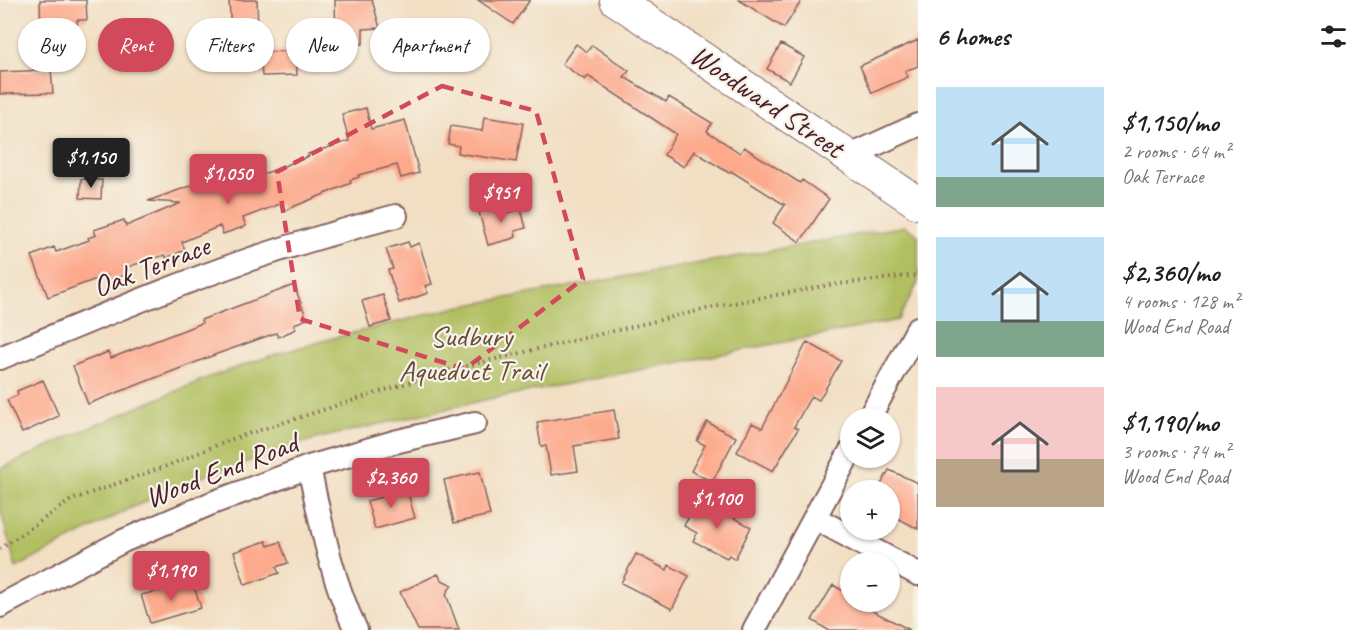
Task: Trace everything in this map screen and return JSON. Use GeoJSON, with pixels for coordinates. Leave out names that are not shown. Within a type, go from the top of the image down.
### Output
{"type":"FeatureCollection","features":[{"type":"Feature","properties":{"kind":"street","name":"Woodward Street"},"geometry":{"type":"LineString","coordinates":[[616,0],[918,203]]}},
{"type":"Feature","properties":{"kind":"street"},"geometry":{"type":"LineString","coordinates":[[850,156],[918,125]]}},
{"type":"Feature","properties":{"kind":"street","name":"Oak Terrace"},"geometry":{"type":"LineString","coordinates":[[0,358],[185,283],[249,260],[324,235],[396,216]]}},
{"type":"Feature","properties":{"kind":"street"},"geometry":{"type":"LineString","coordinates":[[874,408],[918,328]]}},
{"type":"Feature","properties":{"kind":"street","name":"Wood End Road"},"geometry":{"type":"LineString","coordinates":[[2,597],[212,503],[309,467],[394,442],[475,423]]}},
{"type":"Feature","properties":{"kind":"street"},"geometry":{"type":"LineString","coordinates":[[309,467],[331,567],[342,601],[356,630]]}},
{"type":"Feature","properties":{"kind":"street"},"geometry":{"type":"LineString","coordinates":[[754,630],[842,468]]}},
{"type":"Feature","properties":{"kind":"street"},"geometry":{"type":"LineString","coordinates":[[815,518],[918,574]]}},
{"type":"Feature","properties":{"kind":"path"},"geometry":{"type":"LineString","coordinates":[[0,549],[70,500],[164,467],[235,438],[445,371],[723,305],[830,285],[918,275]]}},
{"type":"Feature","properties":{"kind":"highlighted area"},"geometry":{"type":"Polygon","coordinates":[[[442,86],[536,111],[583,279],[465,369],[300,319],[277,172],[442,86]]]}},
{"type":"Feature","properties":{"kind":"green space","name":"Sudbury Aqueduct Trail"},"geometry":{"type":"Polygon","coordinates":[[[905,226],[918,235],[918,283],[898,320],[484,400],[311,440],[196,479],[131,508],[16,568],[0,508],[0,469],[75,434],[207,378],[270,356],[457,307],[905,226]]]}},
{"type":"Feature","properties":{"kind":"building"},"geometry":{"type":"Polygon","coordinates":[[[40,0],[86,0],[87,20],[86,18],[41,18],[40,0]]]}},
{"type":"Feature","properties":{"kind":"building"},"geometry":{"type":"Polygon","coordinates":[[[229,0],[257,0],[258,18],[230,18],[229,0]]]}},
{"type":"Feature","properties":{"kind":"building"},"geometry":{"type":"Polygon","coordinates":[[[335,0],[372,0],[377,18],[370,18],[370,29],[363,29],[363,44],[358,44],[358,18],[335,18],[335,0]]]}},
{"type":"Feature","properties":{"kind":"building"},"geometry":{"type":"Polygon","coordinates":[[[478,0],[530,0],[513,24],[478,0]]]}},
{"type":"Feature","properties":{"kind":"building"},"geometry":{"type":"Polygon","coordinates":[[[739,0],[802,0],[784,28],[739,0]]]}},
{"type":"Feature","properties":{"kind":"building"},"geometry":{"type":"Polygon","coordinates":[[[918,40],[918,66],[905,71],[908,77],[872,93],[860,66],[918,40]]]}},
{"type":"Feature","properties":{"kind":"building"},"geometry":{"type":"Polygon","coordinates":[[[576,44],[587,52],[592,45],[629,71],[624,77],[666,102],[669,97],[712,123],[707,131],[740,153],[744,147],[800,183],[802,180],[829,199],[800,242],[773,223],[785,205],[694,151],[684,167],[664,155],[676,134],[588,76],[585,80],[562,64],[576,44]]]}},
{"type":"Feature","properties":{"kind":"building"},"geometry":{"type":"Polygon","coordinates":[[[781,44],[804,57],[790,82],[767,69],[781,44]]]}},
{"type":"Feature","properties":{"kind":"building"},"geometry":{"type":"Polygon","coordinates":[[[286,51],[286,72],[297,72],[297,75],[262,76],[262,72],[274,72],[274,52],[286,51]]]}},
{"type":"Feature","properties":{"kind":"building"},"geometry":{"type":"Polygon","coordinates":[[[0,72],[51,72],[53,93],[0,94],[0,72]]]}},
{"type":"Feature","properties":{"kind":"building"},"geometry":{"type":"Polygon","coordinates":[[[366,108],[371,129],[405,120],[419,173],[401,178],[397,165],[358,175],[359,177],[350,180],[351,183],[283,211],[280,204],[243,218],[246,226],[223,234],[220,226],[182,242],[185,250],[166,258],[165,255],[127,267],[129,274],[108,280],[107,275],[48,297],[32,256],[54,247],[56,252],[89,240],[88,238],[96,235],[94,230],[124,220],[126,226],[181,203],[148,201],[221,175],[224,184],[235,180],[236,185],[309,156],[308,154],[349,141],[342,114],[366,108]]]}},
{"type":"Feature","properties":{"kind":"building"},"geometry":{"type":"Polygon","coordinates":[[[484,117],[523,123],[516,162],[458,153],[459,146],[448,144],[451,126],[482,131],[484,117]]]}},
{"type":"Feature","properties":{"kind":"building"},"geometry":{"type":"Polygon","coordinates":[[[81,179],[102,180],[101,199],[80,198],[81,179]]]}},
{"type":"Feature","properties":{"kind":"building"},"geometry":{"type":"Polygon","coordinates":[[[502,206],[504,214],[521,209],[526,228],[515,231],[516,237],[488,245],[479,212],[502,206]]]}},
{"type":"Feature","properties":{"kind":"building"},"geometry":{"type":"Polygon","coordinates":[[[408,242],[410,247],[419,243],[432,284],[425,286],[428,293],[399,303],[388,270],[393,269],[386,249],[408,242]]]}},
{"type":"Feature","properties":{"kind":"building"},"geometry":{"type":"Polygon","coordinates":[[[294,285],[307,319],[294,324],[296,329],[278,337],[276,333],[217,354],[88,404],[73,366],[108,352],[111,358],[202,323],[201,320],[294,285]]]}},
{"type":"Feature","properties":{"kind":"building"},"geometry":{"type":"Polygon","coordinates":[[[383,295],[391,321],[370,327],[362,301],[383,295]]]}},
{"type":"Feature","properties":{"kind":"building"},"geometry":{"type":"Polygon","coordinates":[[[807,342],[841,361],[819,400],[811,396],[794,427],[798,429],[773,471],[737,452],[752,423],[762,428],[807,342]]]}},
{"type":"Feature","properties":{"kind":"building"},"geometry":{"type":"Polygon","coordinates":[[[43,380],[59,416],[22,433],[7,400],[18,395],[17,391],[43,380]]]}},
{"type":"Feature","properties":{"kind":"building"},"geometry":{"type":"Polygon","coordinates":[[[614,410],[619,439],[574,446],[578,471],[551,475],[546,446],[541,446],[537,422],[614,410]]]}},
{"type":"Feature","properties":{"kind":"building"},"geometry":{"type":"Polygon","coordinates":[[[707,422],[736,437],[712,482],[691,471],[705,445],[697,441],[707,422]]]}},
{"type":"Feature","properties":{"kind":"building"},"geometry":{"type":"Polygon","coordinates":[[[889,470],[918,483],[918,529],[900,519],[900,480],[884,480],[889,470]]]}},
{"type":"Feature","properties":{"kind":"building"},"geometry":{"type":"Polygon","coordinates":[[[480,472],[490,515],[454,523],[444,480],[480,472]]]}},
{"type":"Feature","properties":{"kind":"building"},"geometry":{"type":"Polygon","coordinates":[[[407,490],[415,518],[375,529],[367,501],[407,490]]]}},
{"type":"Feature","properties":{"kind":"building"},"geometry":{"type":"Polygon","coordinates":[[[698,499],[751,527],[735,559],[729,555],[727,558],[693,541],[697,533],[684,526],[698,499]]]}},
{"type":"Feature","properties":{"kind":"building"},"geometry":{"type":"Polygon","coordinates":[[[266,541],[268,546],[280,542],[288,563],[276,567],[279,573],[245,585],[234,552],[266,541]]]}},
{"type":"Feature","properties":{"kind":"building"},"geometry":{"type":"Polygon","coordinates":[[[636,554],[667,570],[669,565],[689,576],[672,609],[621,583],[636,554]]]}},
{"type":"Feature","properties":{"kind":"building"},"geometry":{"type":"Polygon","coordinates":[[[438,574],[442,580],[452,585],[446,594],[459,630],[418,630],[400,592],[438,574]]]}},
{"type":"Feature","properties":{"kind":"building"},"geometry":{"type":"Polygon","coordinates":[[[193,583],[201,608],[150,623],[141,595],[193,583]]]}},
{"type":"Feature","properties":{"kind":"building"},"geometry":{"type":"Polygon","coordinates":[[[833,585],[840,589],[840,612],[875,612],[910,630],[828,630],[812,620],[833,585]]]}}]}
